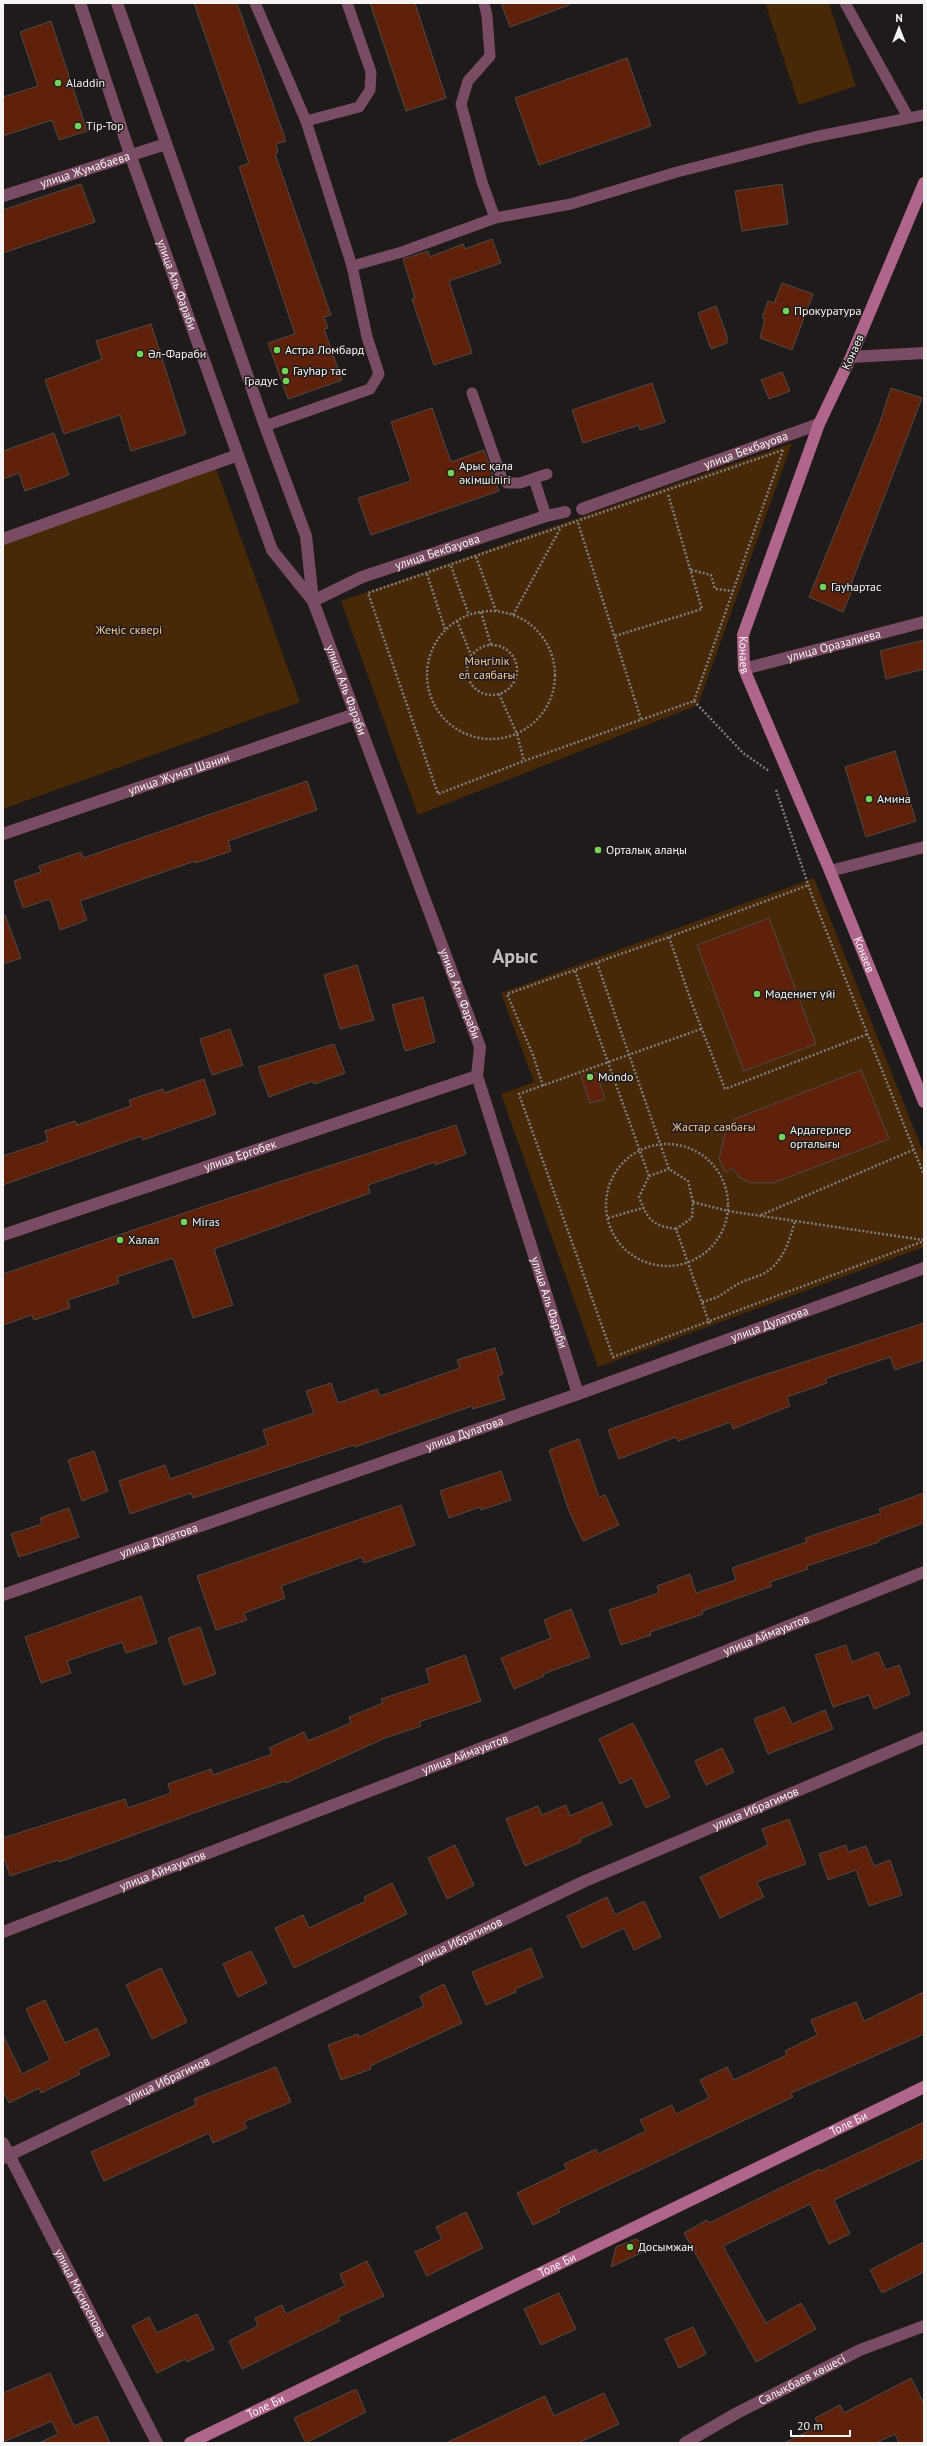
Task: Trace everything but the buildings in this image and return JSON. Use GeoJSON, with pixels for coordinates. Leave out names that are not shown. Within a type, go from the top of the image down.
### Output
{"type":"FeatureCollection","features":[{"type":"Feature","properties":{"kind":"main road","name":"Конаев"},"geometry":{"type":"LineString","coordinates":[[924,183],[851,357],[820,424],[743,635],[744,669],[830,871],[924,1102]]}},
{"type":"Feature","properties":{"kind":"main road","name":"Толе Би"},"geometry":{"type":"LineString","coordinates":[[190,2443],[924,2087]]}},
{"type":"Feature","properties":{"kind":"street","name":"улица Аль Фараби"},"geometry":{"type":"LineString","coordinates":[[80,3],[131,157],[272,550],[312,600]]}},
{"type":"Feature","properties":{"kind":"street","name":"улица Аль Фараби"},"geometry":{"type":"LineString","coordinates":[[117,3],[265,426],[306,536],[312,600],[480,1047],[477,1076],[578,1394]]}},
{"type":"Feature","properties":{"kind":"street","name":"улица Жумабаева"},"geometry":{"type":"LineString","coordinates":[[3,196],[131,157],[166,144]]}},
{"type":"Feature","properties":{"kind":"street"},"geometry":{"type":"LineString","coordinates":[[851,357],[924,353]]}},
{"type":"Feature","properties":{"kind":"street","name":"улица Бекбауова"},"geometry":{"type":"LineString","coordinates":[[582,510],[820,424]]}},
{"type":"Feature","properties":{"kind":"street"},"geometry":{"type":"LineString","coordinates":[[3,539],[238,455]]}},
{"type":"Feature","properties":{"kind":"street","name":"улица Бекбауова"},"geometry":{"type":"LineString","coordinates":[[312,600],[362,578],[546,516],[565,512]]}},
{"type":"Feature","properties":{"kind":"street","name":"улица Оразалиева"},"geometry":{"type":"LineString","coordinates":[[744,669],[924,622]]}},
{"type":"Feature","properties":{"kind":"street","name":"улица Жумат Шанин"},"geometry":{"type":"LineString","coordinates":[[3,834],[355,714]]}},
{"type":"Feature","properties":{"kind":"street"},"geometry":{"type":"LineString","coordinates":[[830,871],[924,847]]}},
{"type":"Feature","properties":{"kind":"street","name":"улица Ергобек"},"geometry":{"type":"LineString","coordinates":[[3,1235],[477,1076]]}},
{"type":"Feature","properties":{"kind":"street","name":"улица Дулатова"},"geometry":{"type":"LineString","coordinates":[[3,1595],[578,1394],[924,1268]]}},
{"type":"Feature","properties":{"kind":"street","name":"улица Аймауытов"},"geometry":{"type":"LineString","coordinates":[[3,1932],[510,1737],[924,1572]]}},
{"type":"Feature","properties":{"kind":"street","name":"улица Ибрагимов"},"geometry":{"type":"LineString","coordinates":[[6,2157],[585,1881],[924,1737]]}},
{"type":"Feature","properties":{"kind":"street","name":"улица Мусирепова"},"geometry":{"type":"LineString","coordinates":[[3,2143],[6,2157],[157,2443]]}},
{"type":"Feature","properties":{"kind":"street","name":"Салықбаев көшесі"},"geometry":{"type":"LineString","coordinates":[[685,2443],[737,2413],[860,2350],[924,2326]]}},
{"type":"Feature","properties":{"kind":"lane"},"geometry":{"type":"LineString","coordinates":[[255,3],[306,121],[352,266],[367,337],[379,374],[370,389],[265,426]]}},
{"type":"Feature","properties":{"kind":"lane"},"geometry":{"type":"LineString","coordinates":[[306,121],[360,107],[370,90],[371,72],[347,3]]}},
{"type":"Feature","properties":{"kind":"lane"},"geometry":{"type":"LineString","coordinates":[[484,3],[487,16],[490,56],[468,81],[461,104],[482,182],[495,218]]}},
{"type":"Feature","properties":{"kind":"lane"},"geometry":{"type":"LineString","coordinates":[[845,3],[908,117]]}},
{"type":"Feature","properties":{"kind":"lane"},"geometry":{"type":"LineString","coordinates":[[352,266],[402,252],[495,218],[571,204],[684,170],[814,137],[924,115]]}},
{"type":"Feature","properties":{"kind":"lane"},"geometry":{"type":"LineString","coordinates":[[472,393],[502,479],[507,484],[520,484],[547,474]]}},
{"type":"Feature","properties":{"kind":"lane"},"geometry":{"type":"LineString","coordinates":[[534,479],[546,516]]}},
{"type":"Feature","properties":{"kind":"path"},"geometry":{"type":"LineString","coordinates":[[783,450],[694,701],[524,761],[438,794],[368,593],[451,566],[667,489],[783,450]]}},
{"type":"Feature","properties":{"kind":"path"},"geometry":{"type":"LineString","coordinates":[[615,636],[702,609],[667,489]]}},
{"type":"Feature","properties":{"kind":"path"},"geometry":{"type":"LineString","coordinates":[[577,522],[615,636],[640,719]]}},
{"type":"Feature","properties":{"kind":"path"},"geometry":{"type":"LineString","coordinates":[[513,615],[562,526]]}},
{"type":"Feature","properties":{"kind":"path"},"geometry":{"type":"LineString","coordinates":[[476,557],[496,611]]}},
{"type":"Feature","properties":{"kind":"path"},"geometry":{"type":"LineString","coordinates":[[451,566],[469,615]]}},
{"type":"Feature","properties":{"kind":"path"},"geometry":{"type":"LineString","coordinates":[[691,570],[711,575],[715,589],[732,591]]}},
{"type":"Feature","properties":{"kind":"path"},"geometry":{"type":"LineString","coordinates":[[427,574],[445,629]]}},
{"type":"Feature","properties":{"kind":"path"},"geometry":{"type":"LineString","coordinates":[[496,611],[513,615],[525,620],[544,638],[552,656],[556,677],[548,705],[540,717],[517,734],[503,739],[474,738],[449,724],[439,713],[430,696],[426,675],[431,651],[445,629],[469,615],[496,611]]}},
{"type":"Feature","properties":{"kind":"path"},"geometry":{"type":"LineString","coordinates":[[482,612],[492,645]]}},
{"type":"Feature","properties":{"kind":"path"},"geometry":{"type":"LineString","coordinates":[[457,621],[471,655]]}},
{"type":"Feature","properties":{"kind":"path"},"geometry":{"type":"LineString","coordinates":[[492,645],[507,650],[516,663],[517,672],[514,682],[508,690],[499,694],[484,693],[472,686],[466,669],[471,655],[483,646],[492,645]]}},
{"type":"Feature","properties":{"kind":"path"},"geometry":{"type":"LineString","coordinates":[[499,694],[517,734],[524,761]]}},
{"type":"Feature","properties":{"kind":"path"},"geometry":{"type":"LineString","coordinates":[[694,701],[742,753],[770,772]]}},
{"type":"Feature","properties":{"kind":"path"},"geometry":{"type":"LineString","coordinates":[[775,786],[808,884],[924,1175]]}},
{"type":"Feature","properties":{"kind":"path"},"geometry":{"type":"LineString","coordinates":[[543,1086],[533,1055],[507,994],[669,937],[808,884]]}},
{"type":"Feature","properties":{"kind":"path"},"geometry":{"type":"LineString","coordinates":[[669,937],[701,1029],[725,1089],[868,1034]]}},
{"type":"Feature","properties":{"kind":"path"},"geometry":{"type":"LineString","coordinates":[[575,971],[640,1149],[648,1176],[639,1197],[643,1208],[647,1217],[659,1226],[676,1229],[692,1218],[693,1202],[688,1181],[669,1169],[597,963]]}},
{"type":"Feature","properties":{"kind":"path"},"geometry":{"type":"LineString","coordinates":[[701,1029],[519,1094],[613,1356],[924,1241]]}},
{"type":"Feature","properties":{"kind":"path"},"geometry":{"type":"LineString","coordinates":[[660,1144],[687,1148],[711,1162],[725,1185],[728,1211],[719,1238],[700,1256],[688,1262],[661,1265],[636,1257],[617,1238],[608,1218],[607,1199],[609,1186],[624,1163],[640,1149],[660,1144]]}},
{"type":"Feature","properties":{"kind":"path"},"geometry":{"type":"LineString","coordinates":[[760,1216],[913,1150]]}},
{"type":"Feature","properties":{"kind":"path"},"geometry":{"type":"LineString","coordinates":[[648,1176],[669,1169]]}},
{"type":"Feature","properties":{"kind":"path"},"geometry":{"type":"LineString","coordinates":[[693,1202],[728,1211],[924,1241]]}},
{"type":"Feature","properties":{"kind":"path"},"geometry":{"type":"LineString","coordinates":[[608,1218],[643,1208]]}},
{"type":"Feature","properties":{"kind":"path"},"geometry":{"type":"LineString","coordinates":[[702,1302],[719,1298],[738,1284],[765,1272],[776,1264],[785,1252],[795,1221]]}},
{"type":"Feature","properties":{"kind":"path"},"geometry":{"type":"LineString","coordinates":[[676,1229],[710,1325]]}},
{"type":"Feature","properties":{"kind":"green space"},"geometry":{"type":"Polygon","coordinates":[[[765,3],[829,3],[856,86],[799,105],[765,3]]]}},
{"type":"Feature","properties":{"kind":"green space","name":"Мәңгілік ел саябағы"},"geometry":{"type":"Polygon","coordinates":[[[792,443],[698,705],[418,815],[341,601],[792,443]]]}},
{"type":"Feature","properties":{"kind":"green space","name":"Жеңіс сквері"},"geometry":{"type":"Polygon","coordinates":[[[215,466],[300,702],[3,809],[3,542],[215,466]]]}},
{"type":"Feature","properties":{"kind":"green space","name":"Жастар саябағы"},"geometry":{"type":"Polygon","coordinates":[[[814,878],[924,1154],[924,1247],[598,1367],[501,1094],[534,1082],[501,993],[814,878]]]}},
{"type":"Feature","properties":{"kind":"place","name":"Aladdin"},"geometry":{"type":"Point","coordinates":[58,83]}},
{"type":"Feature","properties":{"kind":"place","name":"Tip-Top"},"geometry":{"type":"Point","coordinates":[78,126]}},
{"type":"Feature","properties":{"kind":"place","name":"Прокуратура"},"geometry":{"type":"Point","coordinates":[786,311]}},
{"type":"Feature","properties":{"kind":"place","name":"Астра Ломбард"},"geometry":{"type":"Point","coordinates":[277,350]}},
{"type":"Feature","properties":{"kind":"place","name":"Әл-Фараби"},"geometry":{"type":"Point","coordinates":[140,354]}},
{"type":"Feature","properties":{"kind":"place","name":"Гауһар тас"},"geometry":{"type":"Point","coordinates":[285,371]}},
{"type":"Feature","properties":{"kind":"place","name":"Градус"},"geometry":{"type":"Point","coordinates":[286,381]}},
{"type":"Feature","properties":{"kind":"place","name":"Арыс қала әкімшілігі"},"geometry":{"type":"Point","coordinates":[451,473]}},
{"type":"Feature","properties":{"kind":"place","name":"Гауһартас"},"geometry":{"type":"Point","coordinates":[823,587]}},
{"type":"Feature","properties":{"kind":"place","name":"Амина"},"geometry":{"type":"Point","coordinates":[869,799]}},
{"type":"Feature","properties":{"kind":"place","name":"Орталық алаңы"},"geometry":{"type":"Point","coordinates":[598,850]}},
{"type":"Feature","properties":{"kind":"place","name":"Mәдениет үйі"},"geometry":{"type":"Point","coordinates":[757,994]}},
{"type":"Feature","properties":{"kind":"place","name":"Mondo"},"geometry":{"type":"Point","coordinates":[590,1077]}},
{"type":"Feature","properties":{"kind":"place","name":"Ардагерлер орталығы"},"geometry":{"type":"Point","coordinates":[782,1137]}},
{"type":"Feature","properties":{"kind":"place","name":"Miras"},"geometry":{"type":"Point","coordinates":[184,1222]}},
{"type":"Feature","properties":{"kind":"place","name":"Халал"},"geometry":{"type":"Point","coordinates":[120,1240]}},
{"type":"Feature","properties":{"kind":"place","name":"Досымжан"},"geometry":{"type":"Point","coordinates":[630,2247]}},
{"type":"Feature","properties":{"kind":"district","name":"Арыс"},"geometry":{"type":"Point","coordinates":[515,956]}}]}
